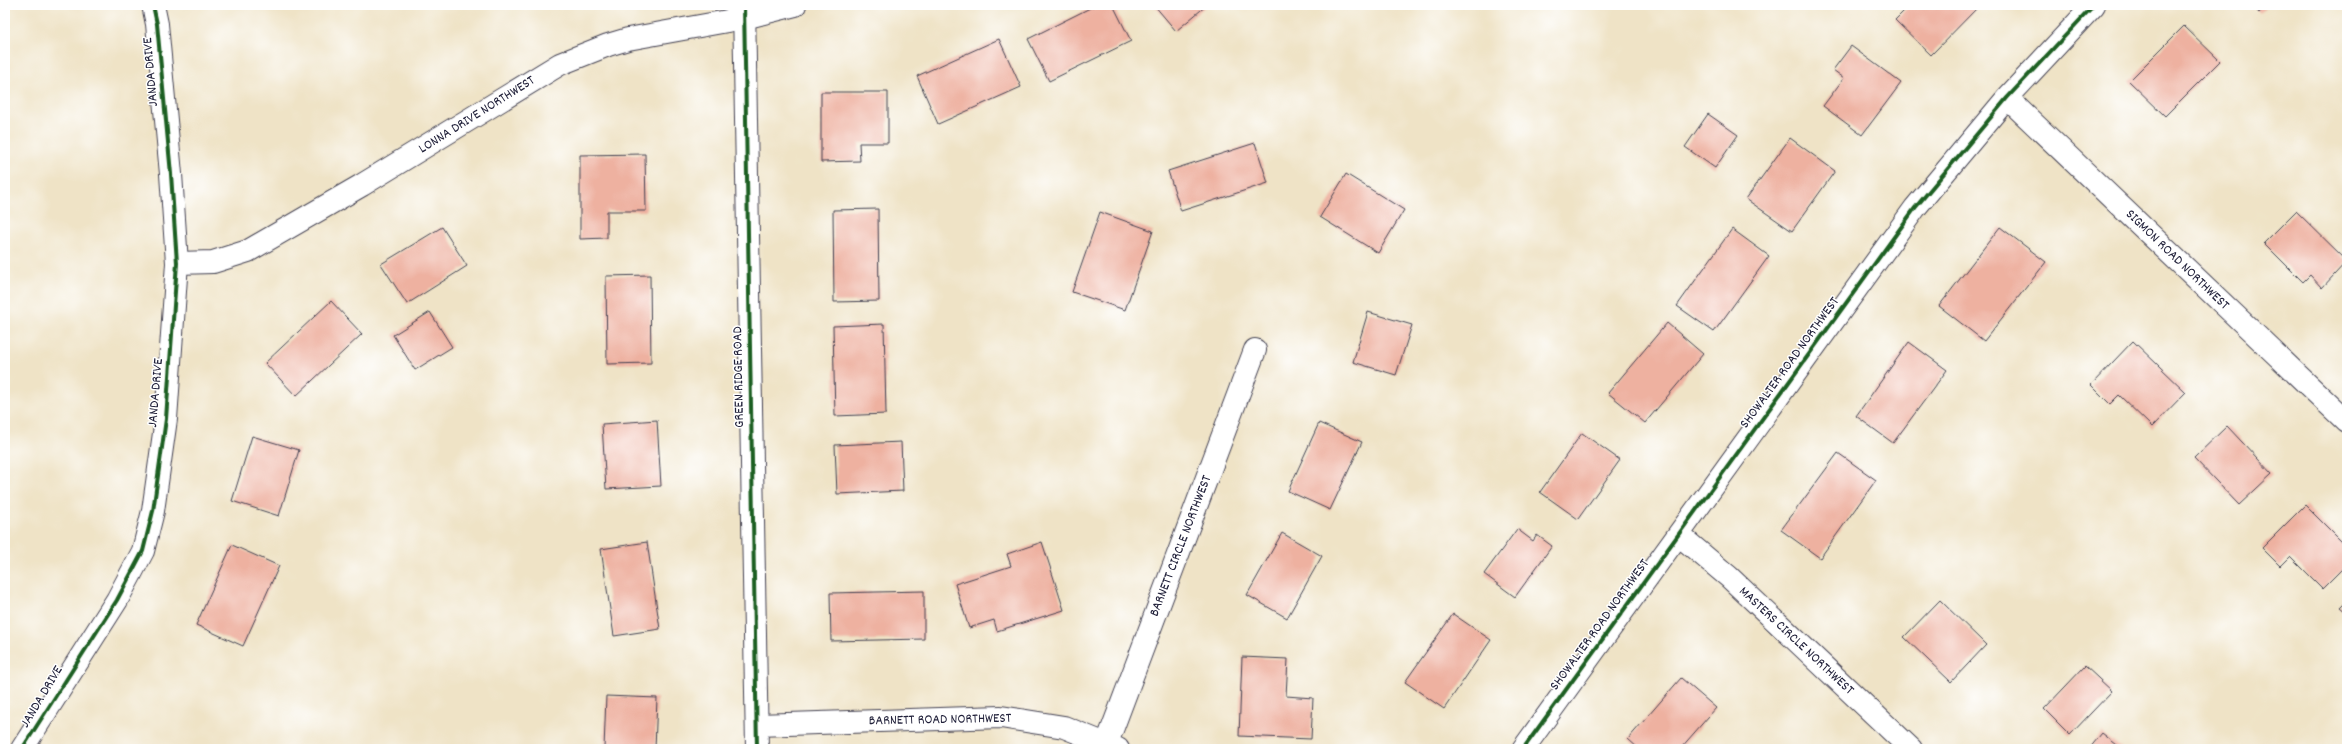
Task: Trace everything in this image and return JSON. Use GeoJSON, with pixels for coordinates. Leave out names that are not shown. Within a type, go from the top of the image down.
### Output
{"type":"FeatureCollection","features":[{"type":"Feature","properties":{"kind":"street","name":"JANDA DRIVE"},"geometry":{"type":"LineString","coordinates":[[22,749],[118,600],[143,551],[153,511],[166,419],[177,263],[171,174],[157,24],[153,5]]}},
{"type":"Feature","properties":{"kind":"street","name":"LONNA DRIVE NORTHWEST"},"geometry":{"type":"LineString","coordinates":[[177,263],[213,262],[248,251],[362,185],[560,64],[608,45],[628,39],[744,11],[795,5]]}},
{"type":"Feature","properties":{"kind":"street","name":"SHOWALTER ROAD NORTHWEST"},"geometry":{"type":"LineString","coordinates":[[1523,749],[1915,208],[2007,98],[2094,5]]}},
{"type":"Feature","properties":{"kind":"street","name":"GREEN RIDGE ROAD"},"geometry":{"type":"LineString","coordinates":[[744,11],[757,749]]}},
{"type":"Feature","properties":{"kind":"street","name":"SIGMON ROAD NORTHWEST"},"geometry":{"type":"LineString","coordinates":[[2007,98],[2347,422]]}},
{"type":"Feature","properties":{"kind":"street","name":"BARNETT CIRCLE NORTHWEST"},"geometry":{"type":"LineString","coordinates":[[1113,746],[1255,350]]}},
{"type":"Feature","properties":{"kind":"street","name":"MASTERS CIRCLE NORTHWEST"},"geometry":{"type":"LineString","coordinates":[[1679,535],[1735,582],[1911,749]]}},
{"type":"Feature","properties":{"kind":"street","name":"BARNETT ROAD NORTHWEST"},"geometry":{"type":"LineString","coordinates":[[757,726],[1001,717],[1064,727],[1113,746]]}},
{"type":"Feature","properties":{"kind":"building"},"geometry":{"type":"Polygon","coordinates":[[[1096,5],[1113,5],[1131,41],[1049,81],[1028,39],[1096,5]]]}},
{"type":"Feature","properties":{"kind":"building"},"geometry":{"type":"Polygon","coordinates":[[[1154,5],[1207,5],[1176,31],[1154,5]]]}},
{"type":"Feature","properties":{"kind":"building"},"geometry":{"type":"Polygon","coordinates":[[[1910,5],[1979,6],[1931,55],[1895,20],[1910,5]]]}},
{"type":"Feature","properties":{"kind":"building"},"geometry":{"type":"Polygon","coordinates":[[[2251,5],[2267,5],[2259,13],[2251,5]]]}},
{"type":"Feature","properties":{"kind":"building"},"geometry":{"type":"Polygon","coordinates":[[[2184,26],[2220,61],[2165,116],[2129,81],[2184,26]]]}},
{"type":"Feature","properties":{"kind":"building"},"geometry":{"type":"Polygon","coordinates":[[[999,39],[1021,87],[938,124],[917,76],[999,39]]]}},
{"type":"Feature","properties":{"kind":"building"},"geometry":{"type":"Polygon","coordinates":[[[1851,46],[1901,83],[1862,135],[1823,106],[1844,78],[1833,70],[1851,46]]]}},
{"type":"Feature","properties":{"kind":"building"},"geometry":{"type":"Polygon","coordinates":[[[821,92],[888,92],[888,143],[859,143],[860,161],[821,162],[821,92]]]}},
{"type":"Feature","properties":{"kind":"building"},"geometry":{"type":"Polygon","coordinates":[[[1708,114],[1738,135],[1715,168],[1685,147],[1708,114]]]}},
{"type":"Feature","properties":{"kind":"building"},"geometry":{"type":"Polygon","coordinates":[[[1790,138],[1835,171],[1792,231],[1746,199],[1790,138]]]}},
{"type":"Feature","properties":{"kind":"building"},"geometry":{"type":"Polygon","coordinates":[[[1255,143],[1268,183],[1181,211],[1168,171],[1255,143]]]}},
{"type":"Feature","properties":{"kind":"building"},"geometry":{"type":"Polygon","coordinates":[[[645,154],[646,211],[607,211],[607,238],[580,239],[580,155],[645,154]]]}},
{"type":"Feature","properties":{"kind":"building"},"geometry":{"type":"Polygon","coordinates":[[[1346,174],[1404,210],[1378,253],[1320,217],[1346,174]]]}},
{"type":"Feature","properties":{"kind":"building"},"geometry":{"type":"Polygon","coordinates":[[[878,209],[879,301],[834,302],[833,210],[878,209]]]}},
{"type":"Feature","properties":{"kind":"building"},"geometry":{"type":"Polygon","coordinates":[[[2296,211],[2347,261],[2322,288],[2310,275],[2303,282],[2264,243],[2296,211]]]}},
{"type":"Feature","properties":{"kind":"building"},"geometry":{"type":"Polygon","coordinates":[[[1100,212],[1153,231],[1125,310],[1072,292],[1100,212]]]}},
{"type":"Feature","properties":{"kind":"building"},"geometry":{"type":"Polygon","coordinates":[[[442,227],[467,266],[407,304],[381,264],[442,227]]]}},
{"type":"Feature","properties":{"kind":"building"},"geometry":{"type":"Polygon","coordinates":[[[2000,227],[2046,262],[1984,341],[1939,306],[2000,227]]]}},
{"type":"Feature","properties":{"kind":"building"},"geometry":{"type":"Polygon","coordinates":[[[1732,229],[1769,256],[1714,332],[1677,306],[1732,229]]]}},
{"type":"Feature","properties":{"kind":"building"},"geometry":{"type":"Polygon","coordinates":[[[650,275],[651,363],[607,364],[606,276],[650,275]]]}},
{"type":"Feature","properties":{"kind":"building"},"geometry":{"type":"Polygon","coordinates":[[[331,301],[362,334],[296,396],[265,363],[331,301]]]}},
{"type":"Feature","properties":{"kind":"building"},"geometry":{"type":"Polygon","coordinates":[[[430,312],[452,347],[415,370],[393,335],[430,312]]]}},
{"type":"Feature","properties":{"kind":"building"},"geometry":{"type":"Polygon","coordinates":[[[1368,312],[1412,325],[1396,375],[1353,362],[1368,312]]]}},
{"type":"Feature","properties":{"kind":"building"},"geometry":{"type":"Polygon","coordinates":[[[1667,323],[1703,354],[1645,423],[1608,393],[1667,323]]]}},
{"type":"Feature","properties":{"kind":"building"},"geometry":{"type":"Polygon","coordinates":[[[884,324],[886,414],[835,416],[833,326],[884,324]]]}},
{"type":"Feature","properties":{"kind":"building"},"geometry":{"type":"Polygon","coordinates":[[[2133,341],[2186,392],[2152,427],[2119,395],[2110,404],[2091,385],[2133,341]]]}},
{"type":"Feature","properties":{"kind":"building"},"geometry":{"type":"Polygon","coordinates":[[[1909,342],[1947,370],[1893,443],[1856,416],[1909,342]]]}},
{"type":"Feature","properties":{"kind":"building"},"geometry":{"type":"Polygon","coordinates":[[[657,420],[661,486],[606,489],[602,424],[657,420]]]}},
{"type":"Feature","properties":{"kind":"building"},"geometry":{"type":"Polygon","coordinates":[[[1319,423],[1362,442],[1330,510],[1288,491],[1319,423]]]}},
{"type":"Feature","properties":{"kind":"building"},"geometry":{"type":"Polygon","coordinates":[[[2227,426],[2272,474],[2239,505],[2194,458],[2227,426]]]}},
{"type":"Feature","properties":{"kind":"building"},"geometry":{"type":"Polygon","coordinates":[[[1582,433],[1620,460],[1578,519],[1540,492],[1582,433]]]}},
{"type":"Feature","properties":{"kind":"building"},"geometry":{"type":"Polygon","coordinates":[[[252,436],[299,450],[279,516],[232,501],[252,436]]]}},
{"type":"Feature","properties":{"kind":"building"},"geometry":{"type":"Polygon","coordinates":[[[901,442],[903,491],[837,494],[835,445],[901,442]]]}},
{"type":"Feature","properties":{"kind":"building"},"geometry":{"type":"Polygon","coordinates":[[[1838,453],[1876,480],[1820,558],[1781,530],[1838,453]]]}},
{"type":"Feature","properties":{"kind":"building"},"geometry":{"type":"Polygon","coordinates":[[[2305,505],[2347,547],[2347,565],[2323,589],[2290,556],[2280,566],[2262,548],[2305,505]]]}},
{"type":"Feature","properties":{"kind":"building"},"geometry":{"type":"Polygon","coordinates":[[[1517,529],[1533,541],[1537,535],[1552,546],[1515,597],[1484,574],[1517,529]]]}},
{"type":"Feature","properties":{"kind":"building"},"geometry":{"type":"Polygon","coordinates":[[[1282,533],[1322,556],[1287,618],[1247,595],[1282,533]]]}},
{"type":"Feature","properties":{"kind":"building"},"geometry":{"type":"Polygon","coordinates":[[[647,542],[660,629],[614,636],[601,549],[647,542]]]}},
{"type":"Feature","properties":{"kind":"building"},"geometry":{"type":"Polygon","coordinates":[[[1042,542],[1064,610],[997,631],[994,620],[969,628],[955,584],[1011,566],[1007,554],[1042,542]]]}},
{"type":"Feature","properties":{"kind":"building"},"geometry":{"type":"Polygon","coordinates":[[[232,545],[279,566],[243,646],[196,625],[232,545]]]}},
{"type":"Feature","properties":{"kind":"building"},"geometry":{"type":"Polygon","coordinates":[[[924,591],[924,639],[831,641],[830,593],[924,591]]]}},
{"type":"Feature","properties":{"kind":"building"},"geometry":{"type":"Polygon","coordinates":[[[1940,600],[1986,645],[1951,682],[1904,637],[1940,600]]]}},
{"type":"Feature","properties":{"kind":"building"},"geometry":{"type":"Polygon","coordinates":[[[2347,600],[2347,613],[2340,607],[2347,600]]]}},
{"type":"Feature","properties":{"kind":"building"},"geometry":{"type":"Polygon","coordinates":[[[1453,614],[1491,640],[1444,709],[1405,682],[1453,614]]]}},
{"type":"Feature","properties":{"kind":"building"},"geometry":{"type":"Polygon","coordinates":[[[1242,657],[1288,659],[1286,696],[1313,698],[1311,739],[1239,736],[1242,657]]]}},
{"type":"Feature","properties":{"kind":"building"},"geometry":{"type":"Polygon","coordinates":[[[2085,666],[2112,691],[2070,735],[2044,709],[2085,666]]]}},
{"type":"Feature","properties":{"kind":"building"},"geometry":{"type":"Polygon","coordinates":[[[1681,678],[1716,708],[1680,749],[1639,749],[1628,739],[1681,678]]]}},
{"type":"Feature","properties":{"kind":"building"},"geometry":{"type":"Polygon","coordinates":[[[606,696],[657,698],[655,749],[604,749],[606,696]]]}},
{"type":"Feature","properties":{"kind":"building"},"geometry":{"type":"Polygon","coordinates":[[[2102,733],[2122,749],[2089,749],[2102,733]]]}},
{"type":"Feature","properties":{"kind":"cycle path"},"geometry":{"type":"LineString","coordinates":[[22,749],[117,600],[143,551],[153,511],[166,419],[177,263],[171,174],[157,24],[153,5]]}},
{"type":"Feature","properties":{"kind":"cycle path"},"geometry":{"type":"LineString","coordinates":[[744,5],[757,749]]}},
{"type":"Feature","properties":{"kind":"cycle path"},"geometry":{"type":"LineString","coordinates":[[1523,749],[1915,208],[2007,98],[2094,5]]}}]}
